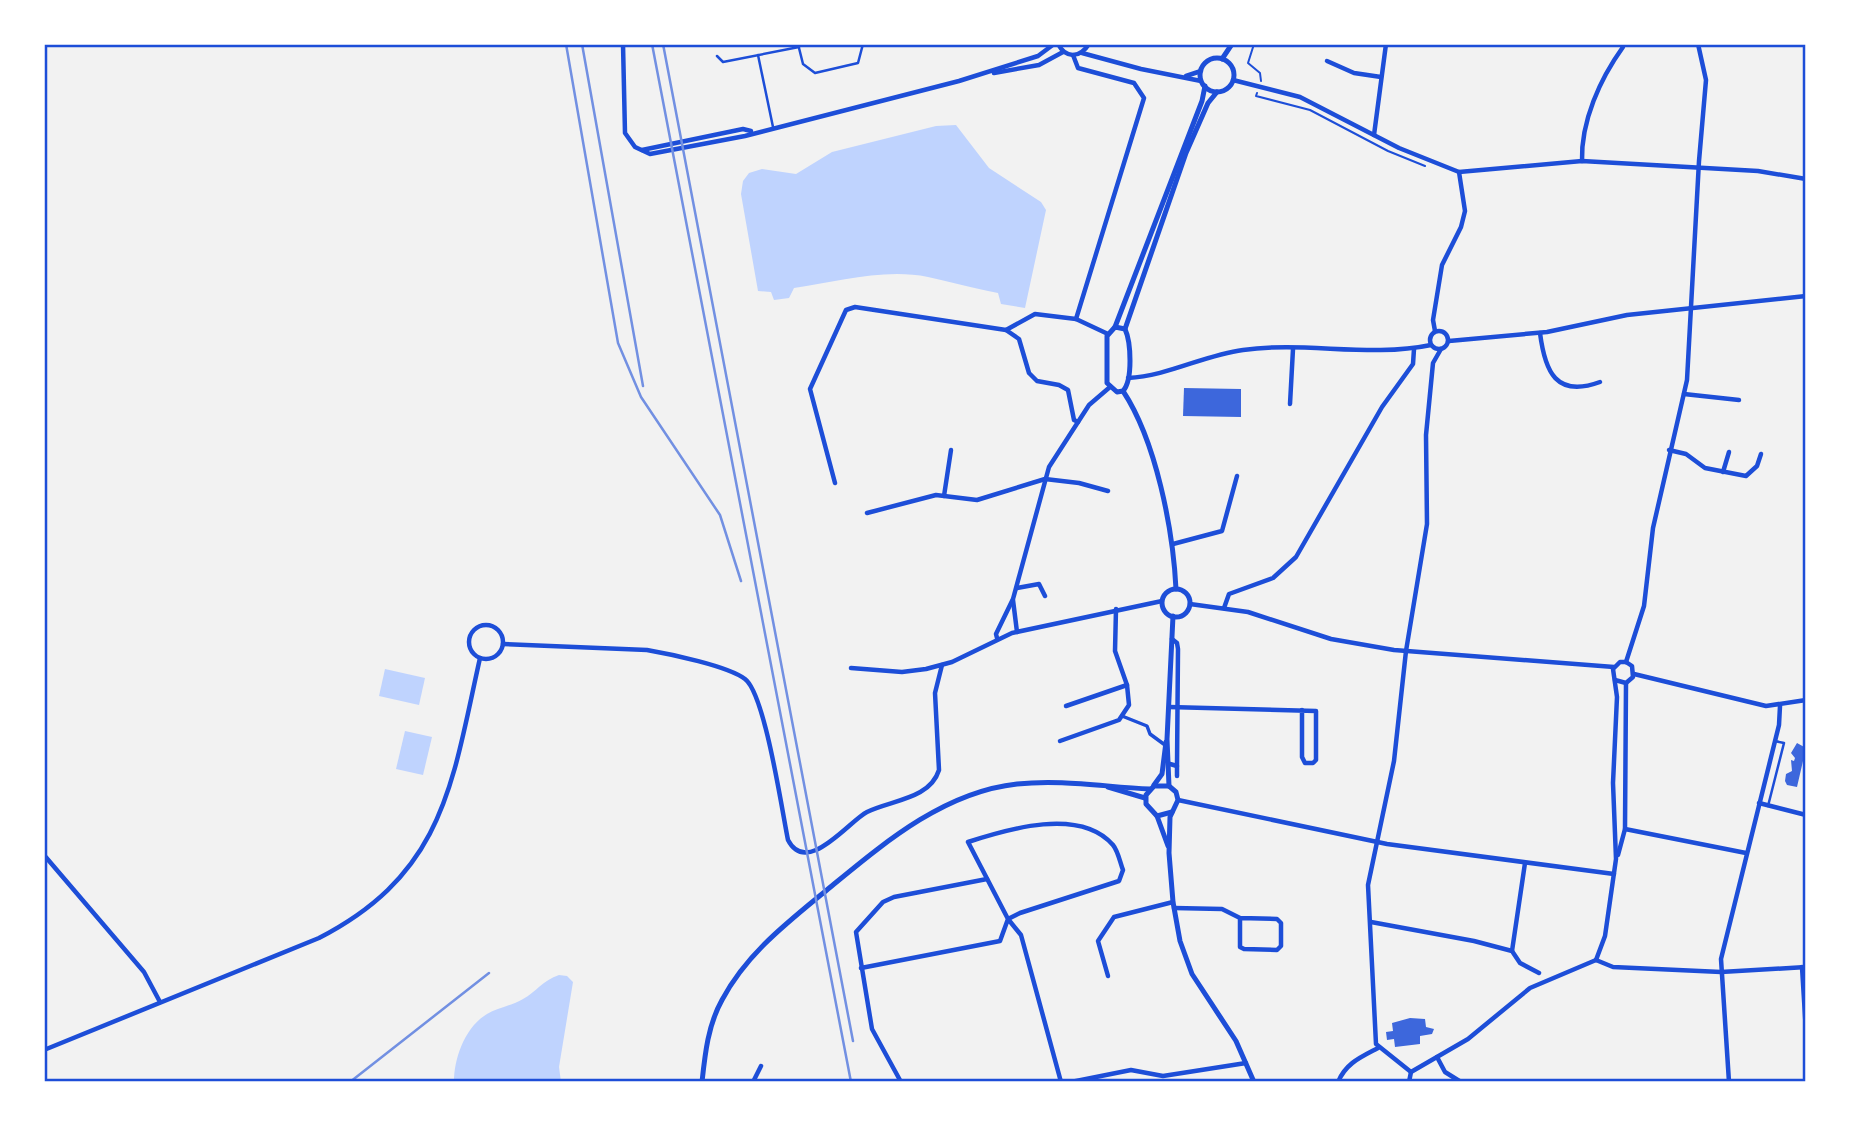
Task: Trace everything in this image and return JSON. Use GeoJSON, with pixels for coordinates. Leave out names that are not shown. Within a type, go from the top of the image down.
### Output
{"type":"FeatureCollection","features":[{"type":"Feature","properties":{"kind":"street"},"geometry":{"type":"LineString","coordinates":[[623,44],[625,133],[629,141],[642,150],[743,130],[773,127],[983,74],[1038,57],[1056,44],[1063,52],[1073,55],[1082,53],[1141,69],[1185,76],[1217,92]]}},
{"type":"Feature","properties":{"kind":"street"},"geometry":{"type":"LineString","coordinates":[[1222,59],[1231,44]]}},
{"type":"Feature","properties":{"kind":"street"},"geometry":{"type":"LineString","coordinates":[[1374,135],[1386,44]]}},
{"type":"Feature","properties":{"kind":"street"},"geometry":{"type":"LineString","coordinates":[[1190,604],[1248,612],[1331,639],[1406,650],[1614,667],[1626,662],[1644,606],[1653,528],[1684,394],[1706,80],[1698,44]]}},
{"type":"Feature","properties":{"kind":"street"},"geometry":{"type":"LineString","coordinates":[[1082,53],[1089,45],[1099,58]]}},
{"type":"Feature","properties":{"kind":"street"},"geometry":{"type":"LineString","coordinates":[[1582,161],[1584,139],[1593,105],[1602,80],[1623,47]]}},
{"type":"Feature","properties":{"kind":"street"},"geometry":{"type":"LineString","coordinates":[[983,74],[1039,65],[1063,52]]}},
{"type":"Feature","properties":{"kind":"street"},"geometry":{"type":"LineString","coordinates":[[1073,55],[1078,68],[1134,83],[1144,98],[1076,319]]}},
{"type":"Feature","properties":{"kind":"street"},"geometry":{"type":"LineString","coordinates":[[1123,391],[1128,378],[1125,329],[1186,153],[1208,103],[1217,92],[1227,89],[1233,80],[1233,70],[1222,59],[1209,60],[1201,71],[1185,76]]}},
{"type":"Feature","properties":{"kind":"street"},"geometry":{"type":"LineString","coordinates":[[1327,61],[1354,73],[1381,77]]}},
{"type":"Feature","properties":{"kind":"street"},"geometry":{"type":"LineString","coordinates":[[1110,387],[1108,334],[1115,327],[1202,101],[1201,71]]}},
{"type":"Feature","properties":{"kind":"street"},"geometry":{"type":"LineString","coordinates":[[1233,80],[1300,97],[1374,135],[1459,172],[1582,161],[1758,171],[1806,179]]}},
{"type":"Feature","properties":{"kind":"street"},"geometry":{"type":"LineString","coordinates":[[1436,331],[1433,320],[1443,265],[1461,227],[1465,211],[1459,172]]}},
{"type":"Feature","properties":{"kind":"street"},"geometry":{"type":"LineString","coordinates":[[1411,1072],[1378,1048],[1374,1030],[1368,885],[1379,843],[1394,761],[1406,650],[1427,524],[1426,435],[1433,363],[1448,341],[1539,333],[1627,315],[1806,296]]}},
{"type":"Feature","properties":{"kind":"street"},"geometry":{"type":"LineString","coordinates":[[835,483],[810,389],[846,310],[855,307],[1006,330],[1019,339],[1029,373],[1037,381],[1059,385],[1068,390],[1077,422]]}},
{"type":"Feature","properties":{"kind":"street"},"geometry":{"type":"LineString","coordinates":[[1006,330],[1035,314],[1076,319],[1108,334]]}},
{"type":"Feature","properties":{"kind":"street"},"geometry":{"type":"LineString","coordinates":[[1115,327],[1125,329]]}},
{"type":"Feature","properties":{"kind":"street"},"geometry":{"type":"LineString","coordinates":[[1436,331],[1444,332],[1448,341]]}},
{"type":"Feature","properties":{"kind":"street"},"geometry":{"type":"LineString","coordinates":[[1431,345],[1430,337],[1436,331]]}},
{"type":"Feature","properties":{"kind":"street"},"geometry":{"type":"LineString","coordinates":[[1539,333],[1550,375],[1556,382],[1581,387],[1601,382]]}},
{"type":"Feature","properties":{"kind":"street"},"geometry":{"type":"LineString","coordinates":[[1128,378],[1157,374],[1245,350],[1414,349],[1431,345],[1441,349]]}},
{"type":"Feature","properties":{"kind":"street"},"geometry":{"type":"LineString","coordinates":[[1290,404],[1293,349]]}},
{"type":"Feature","properties":{"kind":"street"},"geometry":{"type":"LineString","coordinates":[[1224,607],[1229,594],[1273,578],[1296,557],[1382,407],[1413,364],[1414,349]]}},
{"type":"Feature","properties":{"kind":"street"},"geometry":{"type":"LineString","coordinates":[[997,638],[996,634],[1013,600],[1049,467],[1089,405],[1110,387]]}},
{"type":"Feature","properties":{"kind":"street"},"geometry":{"type":"LineString","coordinates":[[1110,387],[1117,392],[1123,391]]}},
{"type":"Feature","properties":{"kind":"street"},"geometry":{"type":"LineString","coordinates":[[1123,391],[1135,412],[1164,498],[1173,544],[1176,589]]}},
{"type":"Feature","properties":{"kind":"street"},"geometry":{"type":"LineString","coordinates":[[1684,394],[1739,400]]}},
{"type":"Feature","properties":{"kind":"street"},"geometry":{"type":"LineString","coordinates":[[943,496],[951,450]]}},
{"type":"Feature","properties":{"kind":"street"},"geometry":{"type":"LineString","coordinates":[[1669,450],[1686,454],[1705,468],[1746,477],[1757,466],[1761,454]]}},
{"type":"Feature","properties":{"kind":"street"},"geometry":{"type":"LineString","coordinates":[[1723,472],[1729,452]]}},
{"type":"Feature","properties":{"kind":"street"},"geometry":{"type":"LineString","coordinates":[[1173,544],[1222,531],[1237,476]]}},
{"type":"Feature","properties":{"kind":"street"},"geometry":{"type":"LineString","coordinates":[[867,513],[936,495],[977,500],[1045,479],[1079,483],[1108,491]]}},
{"type":"Feature","properties":{"kind":"street"},"geometry":{"type":"LineString","coordinates":[[1016,589],[1039,583],[1045,596]]}},
{"type":"Feature","properties":{"kind":"street"},"geometry":{"type":"LineString","coordinates":[[1176,589],[1187,594],[1190,604],[1186,613],[1173,616],[1166,612],[1163,601],[1166,593],[1176,589]]}},
{"type":"Feature","properties":{"kind":"street"},"geometry":{"type":"LineString","coordinates":[[1013,600],[1017,632]]}},
{"type":"Feature","properties":{"kind":"street"},"geometry":{"type":"LineString","coordinates":[[851,668],[902,672],[943,665],[997,638],[1017,632],[1163,601]]}},
{"type":"Feature","properties":{"kind":"street"},"geometry":{"type":"LineString","coordinates":[[1060,741],[1119,720],[1129,705],[1127,685],[1115,652],[1116,609]]}},
{"type":"Feature","properties":{"kind":"street"},"geometry":{"type":"LineString","coordinates":[[1169,853],[1157,816],[1148,809],[1146,798],[1162,774],[1169,707],[1173,616]]}},
{"type":"Feature","properties":{"kind":"street"},"geometry":{"type":"LineString","coordinates":[[480,657],[469,645],[471,633],[480,626],[496,628],[503,644]]}},
{"type":"Feature","properties":{"kind":"street"},"geometry":{"type":"LineString","coordinates":[[1171,638],[1177,643],[1178,649],[1177,776]]}},
{"type":"Feature","properties":{"kind":"street"},"geometry":{"type":"LineString","coordinates":[[503,644],[647,650],[693,661],[746,679],[755,693],[762,715],[788,840],[791,847],[802,852],[824,847],[865,813],[920,793],[935,781],[939,770],[935,687],[943,665]]}},
{"type":"Feature","properties":{"kind":"street"},"geometry":{"type":"LineString","coordinates":[[480,657],[495,656],[503,644]]}},
{"type":"Feature","properties":{"kind":"street"},"geometry":{"type":"LineString","coordinates":[[44,1050],[319,937],[343,925],[389,891],[425,845],[444,806],[480,657]]}},
{"type":"Feature","properties":{"kind":"street"},"geometry":{"type":"LineString","coordinates":[[1626,662],[1632,666],[1634,674]]}},
{"type":"Feature","properties":{"kind":"street"},"geometry":{"type":"LineString","coordinates":[[1614,667],[1613,783],[1616,859]]}},
{"type":"Feature","properties":{"kind":"street"},"geometry":{"type":"LineString","coordinates":[[1596,960],[1605,936],[1616,859],[1625,829],[1626,683],[1634,674]]}},
{"type":"Feature","properties":{"kind":"street"},"geometry":{"type":"LineString","coordinates":[[1634,674],[1748,702],[1780,706],[1806,700]]}},
{"type":"Feature","properties":{"kind":"street"},"geometry":{"type":"LineString","coordinates":[[1615,680],[1626,683]]}},
{"type":"Feature","properties":{"kind":"street"},"geometry":{"type":"LineString","coordinates":[[1066,706],[1127,685]]}},
{"type":"Feature","properties":{"kind":"street"},"geometry":{"type":"LineString","coordinates":[[1728,1082],[1721,972],[1746,853],[1775,741],[1780,706]]}},
{"type":"Feature","properties":{"kind":"street"},"geometry":{"type":"LineString","coordinates":[[1169,707],[1177,708],[1302,710],[1316,711],[1316,760],[1309,764],[1302,757],[1302,710]]}},
{"type":"Feature","properties":{"kind":"street"},"geometry":{"type":"LineString","coordinates":[[1122,716],[1147,726],[1150,734],[1166,742]]}},
{"type":"Feature","properties":{"kind":"street"},"geometry":{"type":"LineString","coordinates":[[1166,742],[1170,764],[1169,786],[1178,800],[1379,843],[1614,874]]}},
{"type":"Feature","properties":{"kind":"street"},"geometry":{"type":"LineString","coordinates":[[1170,764],[1177,766]]}},
{"type":"Feature","properties":{"kind":"street"},"geometry":{"type":"LineString","coordinates":[[702,1082],[714,1018],[744,966],[780,928],[877,849],[924,816],[982,793],[1015,784],[1084,783],[1150,789],[1159,784],[1169,786]]}},
{"type":"Feature","properties":{"kind":"street"},"geometry":{"type":"LineString","coordinates":[[1084,783],[1146,798]]}},
{"type":"Feature","properties":{"kind":"street"},"geometry":{"type":"LineString","coordinates":[[1178,800],[1172,812],[1169,853],[1173,905],[1180,941],[1192,974],[1226,1022],[1254,1082]]}},
{"type":"Feature","properties":{"kind":"street"},"geometry":{"type":"LineString","coordinates":[[1759,803],[1806,815]]}},
{"type":"Feature","properties":{"kind":"street"},"geometry":{"type":"LineString","coordinates":[[1157,816],[1172,812]]}},
{"type":"Feature","properties":{"kind":"street"},"geometry":{"type":"LineString","coordinates":[[1008,919],[1119,881],[1123,870],[1114,846],[1090,828],[1054,825],[1014,828],[968,842],[1008,919],[1021,935],[1061,1082]]}},
{"type":"Feature","properties":{"kind":"street"},"geometry":{"type":"LineString","coordinates":[[1625,829],[1746,853]]}},
{"type":"Feature","properties":{"kind":"street"},"geometry":{"type":"LineString","coordinates":[[44,855],[144,972],[160,1002]]}},
{"type":"Feature","properties":{"kind":"street"},"geometry":{"type":"LineString","coordinates":[[1512,951],[1525,863]]}},
{"type":"Feature","properties":{"kind":"street"},"geometry":{"type":"LineString","coordinates":[[901,1082],[872,1029],[856,932],[883,902],[987,879]]}},
{"type":"Feature","properties":{"kind":"street"},"geometry":{"type":"LineString","coordinates":[[1108,976],[1098,941],[1114,917],[1173,905],[1222,909],[1240,918],[1277,919],[1281,923],[1281,946],[1277,950],[1240,947],[1240,918]]}},
{"type":"Feature","properties":{"kind":"street"},"geometry":{"type":"LineString","coordinates":[[861,968],[1000,941],[1008,919]]}},
{"type":"Feature","properties":{"kind":"street"},"geometry":{"type":"LineString","coordinates":[[1371,922],[1474,941],[1512,951],[1520,963],[1539,973]]}},
{"type":"Feature","properties":{"kind":"street"},"geometry":{"type":"LineString","coordinates":[[1409,1082],[1411,1072],[1484,1028],[1530,988],[1596,960],[1613,967],[1721,972],[1804,967],[1806,1032]]}},
{"type":"Feature","properties":{"kind":"street"},"geometry":{"type":"LineString","coordinates":[[1338,1082],[1343,1070],[1378,1048]]}},
{"type":"Feature","properties":{"kind":"street"},"geometry":{"type":"LineString","coordinates":[[1437,1057],[1445,1072],[1461,1082]]}},
{"type":"Feature","properties":{"kind":"street"},"geometry":{"type":"LineString","coordinates":[[1071,1082],[1130,1070],[1163,1076],[1246,1063]]}},
{"type":"Feature","properties":{"kind":"street"},"geometry":{"type":"LineString","coordinates":[[753,1082],[761,1066]]}},
{"type":"Feature","properties":{"kind":"lane"},"geometry":{"type":"LineString","coordinates":[[717,55],[723,62],[799,45],[806,68],[815,73],[858,63],[863,44]]}},
{"type":"Feature","properties":{"kind":"lane"},"geometry":{"type":"LineString","coordinates":[[758,55],[773,127]]}},
{"type":"Feature","properties":{"kind":"lane"},"geometry":{"type":"LineString","coordinates":[[1769,806],[1784,743],[1775,741]]}},
{"type":"Feature","properties":{"kind":"path"},"geometry":{"type":"LineString","coordinates":[[1254,44],[1248,63],[1260,74],[1256,96],[1310,110],[1388,151],[1427,166]]}},
{"type":"Feature","properties":{"kind":"water"},"geometry":{"type":"Polygon","coordinates":[[[956,125],[989,168],[1041,202],[1046,210],[1025,308],[1001,304],[998,293],[911,275],[878,275],[794,288],[789,298],[774,300],[771,292],[758,291],[741,194],[743,181],[749,173],[762,169],[796,174],[832,152],[936,126],[956,125]]]}},
{"type":"Feature","properties":{"kind":"water"},"geometry":{"type":"Polygon","coordinates":[[[385,669],[425,678],[419,705],[379,696],[385,669]]]}},
{"type":"Feature","properties":{"kind":"water"},"geometry":{"type":"Polygon","coordinates":[[[405,731],[432,737],[423,775],[396,769],[405,731]]]}},
{"type":"Feature","properties":{"kind":"water"},"geometry":{"type":"Polygon","coordinates":[[[559,975],[567,976],[573,982],[559,1067],[561,1082],[454,1082],[462,1044],[479,1020],[523,999],[559,975]]]}},
{"type":"Feature","properties":{"kind":"building"},"geometry":{"type":"Polygon","coordinates":[[[1184,388],[1241,389],[1241,417],[1183,416],[1184,388]]]}},
{"type":"Feature","properties":{"kind":"building"},"geometry":{"type":"Polygon","coordinates":[[[1797,743],[1806,748],[1797,787],[1787,785],[1785,781],[1786,774],[1792,771],[1791,760],[1794,761],[1795,758],[1791,753],[1797,743]]]}},
{"type":"Feature","properties":{"kind":"building"},"geometry":{"type":"Polygon","coordinates":[[[1410,1018],[1425,1019],[1426,1027],[1434,1029],[1432,1034],[1420,1036],[1420,1044],[1395,1047],[1394,1039],[1387,1040],[1386,1032],[1393,1031],[1392,1023],[1410,1018]]]}},
{"type":"Feature","properties":{"kind":"railway"},"geometry":{"type":"LineString","coordinates":[[566,44],[618,343],[641,397],[720,515],[741,581]]}},
{"type":"Feature","properties":{"kind":"railway"},"geometry":{"type":"LineString","coordinates":[[582,44],[643,386]]}},
{"type":"Feature","properties":{"kind":"railway"},"geometry":{"type":"LineString","coordinates":[[652,44],[851,1082]]}},
{"type":"Feature","properties":{"kind":"railway"},"geometry":{"type":"LineString","coordinates":[[663,44],[853,1041]]}},
{"type":"Feature","properties":{"kind":"railway"},"geometry":{"type":"LineString","coordinates":[[350,1082],[489,973]]}}]}
